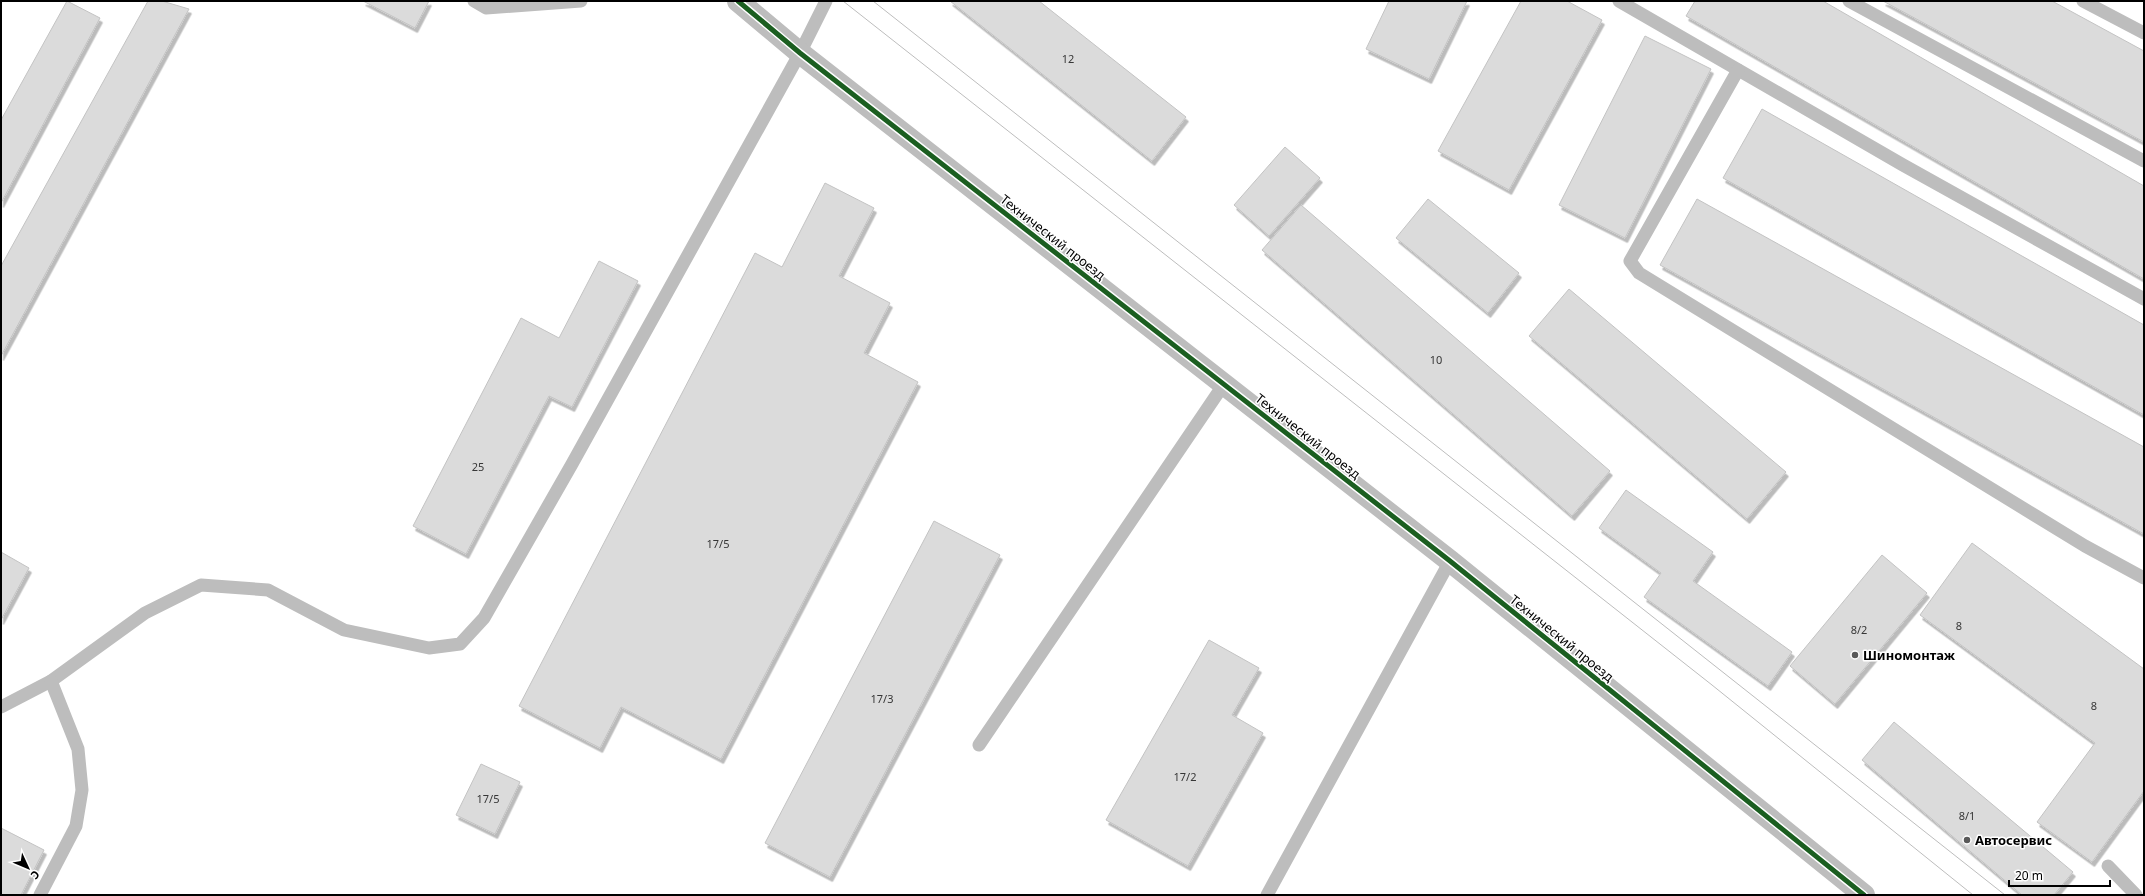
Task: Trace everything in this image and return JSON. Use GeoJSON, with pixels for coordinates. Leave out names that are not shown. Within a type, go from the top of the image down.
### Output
{"type":"FeatureCollection","features":[{"type":"Feature","properties":{"kind":"street","name":"Технический проезд"},"geometry":{"type":"LineString","coordinates":[[738,1],[800,52],[1450,561],[1862,894]]}},
{"type":"Feature","properties":{"kind":"lane"},"geometry":{"type":"LineString","coordinates":[[474,1],[486,8],[582,1]]}},
{"type":"Feature","properties":{"kind":"lane"},"geometry":{"type":"LineString","coordinates":[[1,708],[51,681],[145,613],[201,585],[268,590],[344,630],[429,648],[460,644],[484,618],[530,538],[800,52],[826,1]]}},
{"type":"Feature","properties":{"kind":"lane"},"geometry":{"type":"LineString","coordinates":[[1619,1],[1903,165],[2144,299]]}},
{"type":"Feature","properties":{"kind":"lane"},"geometry":{"type":"LineString","coordinates":[[1849,1],[2144,161]]}},
{"type":"Feature","properties":{"kind":"lane"},"geometry":{"type":"LineString","coordinates":[[2084,1],[2144,33]]}},
{"type":"Feature","properties":{"kind":"lane"},"geometry":{"type":"LineString","coordinates":[[1738,70],[1630,261],[1639,273],[2085,546],[2144,578]]}},
{"type":"Feature","properties":{"kind":"lane"},"geometry":{"type":"LineString","coordinates":[[980,745],[1224,384]]}},
{"type":"Feature","properties":{"kind":"lane"},"geometry":{"type":"LineString","coordinates":[[1267,895],[1450,561]]}},
{"type":"Feature","properties":{"kind":"lane"},"geometry":{"type":"LineString","coordinates":[[40,895],[76,826],[82,790],[78,749],[51,681]]}},
{"type":"Feature","properties":{"kind":"lane"},"geometry":{"type":"LineString","coordinates":[[2108,866],[2136,895]]}},
{"type":"Feature","properties":{"kind":"building"},"geometry":{"type":"Polygon","coordinates":[[[67,1],[100,18],[1,203],[1,120],[67,1]]]}},
{"type":"Feature","properties":{"kind":"building"},"geometry":{"type":"Polygon","coordinates":[[[148,1],[162,1],[189,9],[1,356],[1,266],[148,1]]]}},
{"type":"Feature","properties":{"kind":"building"},"geometry":{"type":"Polygon","coordinates":[[[363,1],[429,1],[415,28],[363,1]]]}},
{"type":"Feature","properties":{"kind":"building"},"geometry":{"type":"Polygon","coordinates":[[[950,1],[1039,1],[1186,117],[1152,161],[950,1]]]}},
{"type":"Feature","properties":{"kind":"building"},"geometry":{"type":"Polygon","coordinates":[[[1389,1],[1467,1],[1429,79],[1366,49],[1389,1]]]}},
{"type":"Feature","properties":{"kind":"building"},"geometry":{"type":"Polygon","coordinates":[[[1521,1],[1567,1],[1602,20],[1509,190],[1438,151],[1521,1]]]}},
{"type":"Feature","properties":{"kind":"building"},"geometry":{"type":"Polygon","coordinates":[[[1695,1],[1823,1],[2144,186],[2144,279],[1686,16],[1695,1]]]}},
{"type":"Feature","properties":{"kind":"building"},"geometry":{"type":"Polygon","coordinates":[[[1883,1],[2052,1],[2144,51],[2144,142],[1883,1]]]}},
{"type":"Feature","properties":{"kind":"building"},"geometry":{"type":"Polygon","coordinates":[[[1645,36],[1711,69],[1625,238],[1559,205],[1645,36]]]}},
{"type":"Feature","properties":{"kind":"building"},"geometry":{"type":"Polygon","coordinates":[[[1762,109],[2144,325],[2144,415],[1723,178],[1762,109]]]}},
{"type":"Feature","properties":{"kind":"building"},"geometry":{"type":"Polygon","coordinates":[[[1285,147],[1320,178],[1269,236],[1234,205],[1285,147]]]}},
{"type":"Feature","properties":{"kind":"building"},"geometry":{"type":"Polygon","coordinates":[[[825,183],[874,208],[839,276],[890,303],[864,353],[918,382],[721,759],[621,707],[600,748],[519,706],[755,253],[782,267],[825,183]]]}},
{"type":"Feature","properties":{"kind":"building"},"geometry":{"type":"Polygon","coordinates":[[[1428,199],[1519,273],[1488,313],[1396,238],[1428,199]]]}},
{"type":"Feature","properties":{"kind":"building"},"geometry":{"type":"Polygon","coordinates":[[[1697,199],[2144,447],[2144,534],[1660,265],[1697,199]]]}},
{"type":"Feature","properties":{"kind":"building"},"geometry":{"type":"Polygon","coordinates":[[[1301,205],[1610,471],[1572,516],[1262,250],[1301,205]]]}},
{"type":"Feature","properties":{"kind":"building"},"geometry":{"type":"Polygon","coordinates":[[[599,261],[638,281],[572,407],[549,396],[466,554],[413,526],[521,318],[559,338],[599,261]]]}},
{"type":"Feature","properties":{"kind":"building"},"geometry":{"type":"Polygon","coordinates":[[[1569,289],[1786,472],[1747,519],[1529,336],[1569,289]]]}},
{"type":"Feature","properties":{"kind":"building"},"geometry":{"type":"Polygon","coordinates":[[[1626,490],[1713,552],[1693,581],[1792,652],[1768,686],[1644,597],[1661,573],[1599,528],[1626,490]]]}},
{"type":"Feature","properties":{"kind":"building"},"geometry":{"type":"Polygon","coordinates":[[[934,521],[1000,555],[830,877],[765,843],[934,521]]]}},
{"type":"Feature","properties":{"kind":"building"},"geometry":{"type":"Polygon","coordinates":[[[1972,543],[2144,669],[2144,791],[2092,862],[2037,822],[2095,743],[1920,615],[1972,543]]]}},
{"type":"Feature","properties":{"kind":"building"},"geometry":{"type":"Polygon","coordinates":[[[1,552],[29,568],[1,620],[1,552]]]}},
{"type":"Feature","properties":{"kind":"building"},"geometry":{"type":"Polygon","coordinates":[[[1882,555],[1927,593],[1835,704],[1790,666],[1882,555]]]}},
{"type":"Feature","properties":{"kind":"building"},"geometry":{"type":"Polygon","coordinates":[[[1209,640],[1259,668],[1232,715],[1263,733],[1188,866],[1106,820],[1209,640]]]}},
{"type":"Feature","properties":{"kind":"building"},"geometry":{"type":"Polygon","coordinates":[[[1894,722],[2073,872],[2054,895],[2022,895],[1862,760],[1894,722]]]}},
{"type":"Feature","properties":{"kind":"building"},"geometry":{"type":"Polygon","coordinates":[[[481,764],[520,782],[495,834],[456,815],[481,764]]]}},
{"type":"Feature","properties":{"kind":"building"},"geometry":{"type":"Polygon","coordinates":[[[1,828],[44,850],[21,895],[1,895],[1,828]]]}},
{"type":"Feature","properties":{"kind":"tram line"},"geometry":{"type":"LineString","coordinates":[[843,1],[1712,685],[1973,895]]}},
{"type":"Feature","properties":{"kind":"tram line"},"geometry":{"type":"LineString","coordinates":[[873,1],[2005,895]]}},
{"type":"Feature","properties":{"kind":"cycle path"},"geometry":{"type":"LineString","coordinates":[[738,1],[800,53],[1450,561],[1864,895]]}},
{"type":"Feature","properties":{"kind":"place","name":"Шиномонтаж"},"geometry":{"type":"Point","coordinates":[1855,655]}},
{"type":"Feature","properties":{"kind":"place","name":"Автосервис"},"geometry":{"type":"Point","coordinates":[1967,840]}}]}
